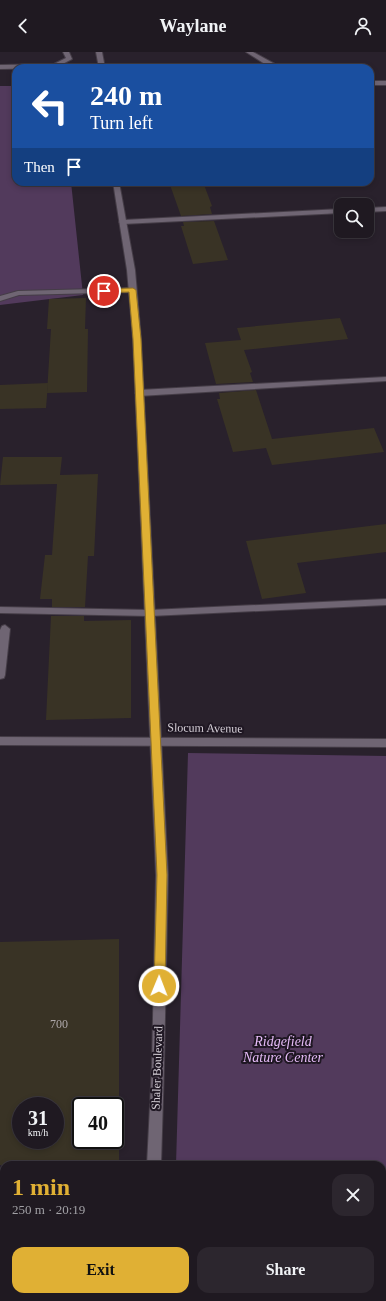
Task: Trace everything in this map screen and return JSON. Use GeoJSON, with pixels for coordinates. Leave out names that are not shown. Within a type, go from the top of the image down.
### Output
{"type":"FeatureCollection","features":[{"type":"Feature","properties":{"kind":"street"},"geometry":{"type":"LineString","coordinates":[[58,64],[69,58],[66,52]]}},
{"type":"Feature","properties":{"kind":"street"},"geometry":{"type":"LineString","coordinates":[[99,52],[101,64]]}},
{"type":"Feature","properties":{"kind":"street"},"geometry":{"type":"LineString","coordinates":[[249,52],[268,64]]}},
{"type":"Feature","properties":{"kind":"street"},"geometry":{"type":"LineString","coordinates":[[0,67],[12,67]]}},
{"type":"Feature","properties":{"kind":"street"},"geometry":{"type":"LineString","coordinates":[[374,83],[386,83]]}},
{"type":"Feature","properties":{"kind":"street","name":"Shaler Boulevard"},"geometry":{"type":"LineString","coordinates":[[117,186],[124,222],[133,290],[140,393],[162,875],[154,1161]]}},
{"type":"Feature","properties":{"kind":"street"},"geometry":{"type":"LineString","coordinates":[[374,210],[386,209]]}},
{"type":"Feature","properties":{"kind":"street"},"geometry":{"type":"LineString","coordinates":[[124,222],[334,211]]}},
{"type":"Feature","properties":{"kind":"street"},"geometry":{"type":"LineString","coordinates":[[0,299],[18,293],[133,290]]}},
{"type":"Feature","properties":{"kind":"street"},"geometry":{"type":"LineString","coordinates":[[140,393],[386,379]]}},
{"type":"Feature","properties":{"kind":"street"},"geometry":{"type":"LineString","coordinates":[[0,610],[150,613],[386,602]]}},
{"type":"Feature","properties":{"kind":"street"},"geometry":{"type":"LineString","coordinates":[[0,675],[5,629]]}},
{"type":"Feature","properties":{"kind":"street","name":"Slocum Avenue"},"geometry":{"type":"LineString","coordinates":[[0,741],[386,743]]}},
{"type":"Feature","properties":{"kind":"green space"},"geometry":{"type":"Polygon","coordinates":[[[0,86],[12,86],[12,186],[71,186],[83,295],[0,305],[0,86]]]}},
{"type":"Feature","properties":{"kind":"green space","name":"Ridgefield Nature Center"},"geometry":{"type":"Polygon","coordinates":[[[188,753],[386,756],[386,1161],[176,1161],[188,753]]]}},
{"type":"Feature","properties":{"kind":"building"},"geometry":{"type":"Polygon","coordinates":[[[170,186],[204,186],[212,206],[210,207],[212,214],[181,216],[170,186]]]}},
{"type":"Feature","properties":{"kind":"building"},"geometry":{"type":"Polygon","coordinates":[[[214,221],[228,260],[193,264],[181,226],[184,226],[183,222],[214,221]]]}},
{"type":"Feature","properties":{"kind":"building"},"geometry":{"type":"Polygon","coordinates":[[[86,298],[85,329],[88,329],[87,392],[47,393],[51,329],[47,329],[49,299],[86,298]]]}},
{"type":"Feature","properties":{"kind":"building"},"geometry":{"type":"Polygon","coordinates":[[[340,318],[348,339],[244,350],[252,372],[250,373],[253,382],[216,384],[205,343],[241,340],[237,328],[340,318]]]}},
{"type":"Feature","properties":{"kind":"building"},"geometry":{"type":"Polygon","coordinates":[[[48,383],[46,408],[0,409],[0,385],[48,383]]]}},
{"type":"Feature","properties":{"kind":"building"},"geometry":{"type":"Polygon","coordinates":[[[256,390],[272,439],[374,428],[384,452],[272,465],[266,448],[233,452],[217,399],[220,399],[219,393],[256,390]]]}},
{"type":"Feature","properties":{"kind":"building"},"geometry":{"type":"Polygon","coordinates":[[[3,457],[62,457],[60,475],[98,474],[94,556],[88,556],[85,607],[52,607],[52,599],[40,599],[45,555],[52,555],[57,484],[0,485],[3,457]]]}},
{"type":"Feature","properties":{"kind":"building"},"geometry":{"type":"Polygon","coordinates":[[[386,524],[386,552],[297,563],[306,593],[262,599],[246,541],[386,524]]]}},
{"type":"Feature","properties":{"kind":"building"},"geometry":{"type":"Polygon","coordinates":[[[51,616],[84,616],[84,621],[131,620],[131,718],[46,720],[51,616]]]}},
{"type":"Feature","properties":{"kind":"building"},"geometry":{"type":"Polygon","coordinates":[[[119,939],[119,1097],[72,1097],[72,1149],[119,1149],[119,1161],[0,1161],[0,942],[119,939]]]}},
{"type":"Feature","properties":{"kind":"route"},"geometry":{"type":"LineString","coordinates":[[104,291],[133,290],[137,339],[162,875],[159,986]]}}]}
